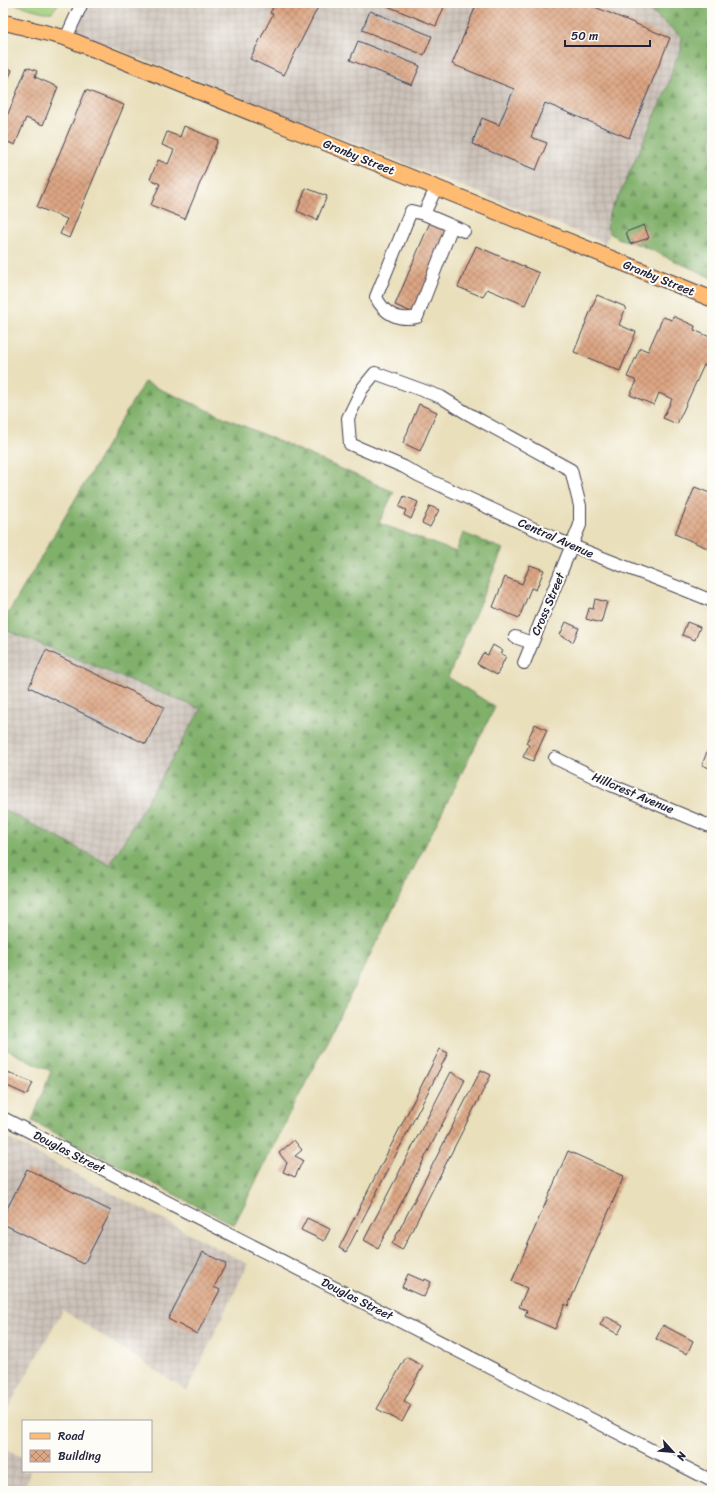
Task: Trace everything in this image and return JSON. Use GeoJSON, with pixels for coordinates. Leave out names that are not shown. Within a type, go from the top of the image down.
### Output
{"type":"FeatureCollection","features":[{"type":"Feature","properties":{"kind":"main road","name":"Granby Street"},"geometry":{"type":"LineString","coordinates":[[3,22],[66,38],[712,300]]}},
{"type":"Feature","properties":{"kind":"street"},"geometry":{"type":"LineString","coordinates":[[66,38],[82,3]]}},
{"type":"Feature","properties":{"kind":"street"},"geometry":{"type":"LineString","coordinates":[[424,214],[436,188]]}},
{"type":"Feature","properties":{"kind":"street"},"geometry":{"type":"LineString","coordinates":[[412,211],[424,214],[458,228],[417,317],[408,319],[396,316],[382,309],[376,297],[412,211]]}},
{"type":"Feature","properties":{"kind":"street","name":"Central Avenue"},"geometry":{"type":"LineString","coordinates":[[572,546],[580,525],[580,506],[571,470],[465,412],[441,397],[375,373],[362,389],[348,418],[350,444],[404,467],[418,475],[572,546],[712,601]]}},
{"type":"Feature","properties":{"kind":"street","name":"Cross Street"},"geometry":{"type":"LineString","coordinates":[[524,663],[572,546]]}},
{"type":"Feature","properties":{"kind":"street"},"geometry":{"type":"LineString","coordinates":[[515,637],[532,643]]}},
{"type":"Feature","properties":{"kind":"street","name":"Hillcrest Avenue"},"geometry":{"type":"LineString","coordinates":[[555,758],[712,828]]}},
{"type":"Feature","properties":{"kind":"street","name":"Douglas Street"},"geometry":{"type":"LineString","coordinates":[[3,1118],[712,1481]]}},
{"type":"Feature","properties":{"kind":"shaded area"},"geometry":{"type":"Polygon","coordinates":[[[89,3],[642,3],[681,36],[682,43],[681,51],[674,64],[668,86],[623,187],[609,214],[607,228],[610,233],[605,243],[75,32],[89,3]]]}},
{"type":"Feature","properties":{"kind":"shaded area"},"geometry":{"type":"Polygon","coordinates":[[[3,629],[201,709],[110,865],[3,809],[3,629]]]}},
{"type":"Feature","properties":{"kind":"shaded area"},"geometry":{"type":"Polygon","coordinates":[[[3,1136],[248,1264],[187,1391],[63,1310],[3,1417],[3,1136]]]}},
{"type":"Feature","properties":{"kind":"shaded area"},"geometry":{"type":"Polygon","coordinates":[[[3,1450],[22,1457],[22,1472],[30,1472],[24,1491],[3,1491],[3,1450]]]}},
{"type":"Feature","properties":{"kind":"green space"},"geometry":{"type":"Polygon","coordinates":[[[11,3],[59,3],[52,12],[44,12],[11,3]]]}},
{"type":"Feature","properties":{"kind":"green space"},"geometry":{"type":"Polygon","coordinates":[[[642,3],[712,3],[712,278],[640,245],[617,238],[611,234],[607,228],[609,214],[623,187],[668,86],[674,64],[681,51],[681,36],[642,3]]]}},
{"type":"Feature","properties":{"kind":"green space"},"geometry":{"type":"Polygon","coordinates":[[[144,382],[394,492],[379,523],[456,552],[463,533],[503,549],[448,677],[495,707],[234,1225],[32,1121],[51,1071],[3,1048],[3,809],[110,865],[201,709],[3,629],[3,622],[144,382]]]}},
{"type":"Feature","properties":{"kind":"building"},"geometry":{"type":"Polygon","coordinates":[[[268,3],[320,3],[284,75],[250,59],[273,14],[270,13],[274,5],[268,3]]]}},
{"type":"Feature","properties":{"kind":"building"},"geometry":{"type":"Polygon","coordinates":[[[380,3],[435,3],[444,7],[436,26],[380,3]]]}},
{"type":"Feature","properties":{"kind":"building"},"geometry":{"type":"Polygon","coordinates":[[[477,3],[597,3],[595,7],[670,38],[629,138],[545,103],[531,137],[547,143],[536,170],[472,144],[482,118],[499,125],[514,89],[452,64],[477,3]]]}},
{"type":"Feature","properties":{"kind":"building"},"geometry":{"type":"Polygon","coordinates":[[[370,11],[432,36],[424,55],[362,30],[370,11]]]}},
{"type":"Feature","properties":{"kind":"building"},"geometry":{"type":"Polygon","coordinates":[[[358,41],[420,66],[412,85],[350,60],[358,41]]]}},
{"type":"Feature","properties":{"kind":"building"},"geometry":{"type":"Polygon","coordinates":[[[3,66],[12,70],[3,91],[3,66]]]}},
{"type":"Feature","properties":{"kind":"building"},"geometry":{"type":"Polygon","coordinates":[[[27,67],[37,71],[35,77],[58,87],[43,125],[26,118],[15,145],[3,140],[3,126],[27,67]]]}},
{"type":"Feature","properties":{"kind":"building"},"geometry":{"type":"Polygon","coordinates":[[[86,90],[124,105],[69,238],[60,234],[67,219],[37,207],[86,90]]]}},
{"type":"Feature","properties":{"kind":"building"},"geometry":{"type":"Polygon","coordinates":[[[184,126],[218,140],[185,219],[151,205],[160,184],[150,179],[158,160],[168,164],[174,150],[162,145],[167,132],[180,137],[184,126]]]}},
{"type":"Feature","properties":{"kind":"building"},"geometry":{"type":"Polygon","coordinates":[[[306,188],[327,196],[317,220],[297,211],[306,188]]]}},
{"type":"Feature","properties":{"kind":"building"},"geometry":{"type":"Polygon","coordinates":[[[430,222],[448,230],[414,313],[395,305],[430,222]]]}},
{"type":"Feature","properties":{"kind":"building"},"geometry":{"type":"Polygon","coordinates":[[[644,225],[649,238],[630,244],[626,232],[644,225]]]}},
{"type":"Feature","properties":{"kind":"building"},"geometry":{"type":"Polygon","coordinates":[[[476,246],[539,273],[525,305],[487,289],[483,297],[458,287],[476,246]]]}},
{"type":"Feature","properties":{"kind":"building"},"geometry":{"type":"Polygon","coordinates":[[[597,295],[626,307],[619,325],[636,332],[620,371],[574,352],[597,295]]]}},
{"type":"Feature","properties":{"kind":"building"},"geometry":{"type":"Polygon","coordinates":[[[673,316],[695,326],[694,330],[712,338],[712,363],[710,368],[704,365],[677,424],[663,418],[672,399],[659,393],[654,405],[630,395],[636,383],[635,380],[627,377],[640,348],[648,351],[663,317],[672,320],[673,316]]]}},
{"type":"Feature","properties":{"kind":"building"},"geometry":{"type":"Polygon","coordinates":[[[419,404],[437,412],[420,451],[403,443],[419,404]]]}},
{"type":"Feature","properties":{"kind":"building"},"geometry":{"type":"Polygon","coordinates":[[[695,487],[712,494],[712,550],[675,534],[695,487]]]}},
{"type":"Feature","properties":{"kind":"building"},"geometry":{"type":"Polygon","coordinates":[[[404,496],[418,502],[411,519],[404,515],[406,510],[399,507],[404,496]]]}},
{"type":"Feature","properties":{"kind":"building"},"geometry":{"type":"Polygon","coordinates":[[[430,506],[439,510],[430,527],[422,523],[430,506]]]}},
{"type":"Feature","properties":{"kind":"building"},"geometry":{"type":"Polygon","coordinates":[[[530,565],[544,570],[536,590],[531,588],[519,618],[493,607],[505,577],[522,584],[530,565]]]}},
{"type":"Feature","properties":{"kind":"building"},"geometry":{"type":"Polygon","coordinates":[[[595,599],[607,602],[601,623],[586,619],[589,608],[593,609],[595,599]]]}},
{"type":"Feature","properties":{"kind":"building"},"geometry":{"type":"Polygon","coordinates":[[[566,622],[579,628],[573,642],[560,635],[566,622]]]}},
{"type":"Feature","properties":{"kind":"building"},"geometry":{"type":"Polygon","coordinates":[[[687,622],[700,627],[695,640],[682,635],[687,622]]]}},
{"type":"Feature","properties":{"kind":"building"},"geometry":{"type":"Polygon","coordinates":[[[493,645],[503,651],[501,654],[506,656],[497,675],[477,664],[483,653],[488,655],[493,645]]]}},
{"type":"Feature","properties":{"kind":"building"},"geometry":{"type":"Polygon","coordinates":[[[46,650],[164,707],[146,744],[29,687],[46,650]]]}},
{"type":"Feature","properties":{"kind":"building"},"geometry":{"type":"Polygon","coordinates":[[[535,724],[547,730],[533,761],[523,757],[529,745],[526,743],[535,724]]]}},
{"type":"Feature","properties":{"kind":"building"},"geometry":{"type":"Polygon","coordinates":[[[708,749],[712,750],[712,769],[702,765],[708,749]]]}},
{"type":"Feature","properties":{"kind":"building"},"geometry":{"type":"Polygon","coordinates":[[[440,1049],[448,1053],[346,1252],[339,1248],[440,1049]]]}},
{"type":"Feature","properties":{"kind":"building"},"geometry":{"type":"Polygon","coordinates":[[[481,1070],[491,1075],[402,1250],[392,1244],[481,1070]]]}},
{"type":"Feature","properties":{"kind":"building"},"geometry":{"type":"Polygon","coordinates":[[[8,1072],[33,1083],[27,1095],[3,1084],[8,1072]]]}},
{"type":"Feature","properties":{"kind":"building"},"geometry":{"type":"Polygon","coordinates":[[[451,1072],[465,1080],[378,1248],[364,1240],[451,1072]]]}},
{"type":"Feature","properties":{"kind":"building"},"geometry":{"type":"Polygon","coordinates":[[[294,1140],[302,1150],[295,1156],[303,1160],[295,1177],[283,1172],[287,1163],[279,1153],[294,1140]]]}},
{"type":"Feature","properties":{"kind":"building"},"geometry":{"type":"Polygon","coordinates":[[[568,1151],[624,1176],[568,1306],[565,1304],[555,1329],[525,1316],[527,1310],[519,1307],[527,1288],[512,1281],[568,1151]]]}},
{"type":"Feature","properties":{"kind":"building"},"geometry":{"type":"Polygon","coordinates":[[[27,1169],[111,1211],[84,1264],[3,1224],[3,1217],[27,1169]]]}},
{"type":"Feature","properties":{"kind":"building"},"geometry":{"type":"Polygon","coordinates":[[[307,1218],[330,1229],[324,1241],[301,1230],[307,1218]]]}},
{"type":"Feature","properties":{"kind":"building"},"geometry":{"type":"Polygon","coordinates":[[[203,1252],[226,1264],[214,1287],[220,1290],[197,1334],[168,1319],[203,1252]]]}},
{"type":"Feature","properties":{"kind":"building"},"geometry":{"type":"Polygon","coordinates":[[[408,1274],[424,1281],[425,1279],[431,1282],[424,1297],[402,1287],[408,1274]]]}},
{"type":"Feature","properties":{"kind":"building"},"geometry":{"type":"Polygon","coordinates":[[[605,1316],[623,1325],[618,1334],[600,1325],[605,1316]]]}},
{"type":"Feature","properties":{"kind":"building"},"geometry":{"type":"Polygon","coordinates":[[[663,1325],[693,1341],[687,1354],[656,1339],[663,1325]]]}},
{"type":"Feature","properties":{"kind":"building"},"geometry":{"type":"Polygon","coordinates":[[[406,1357],[423,1366],[404,1401],[411,1405],[402,1422],[377,1409],[406,1357]]]}}]}
